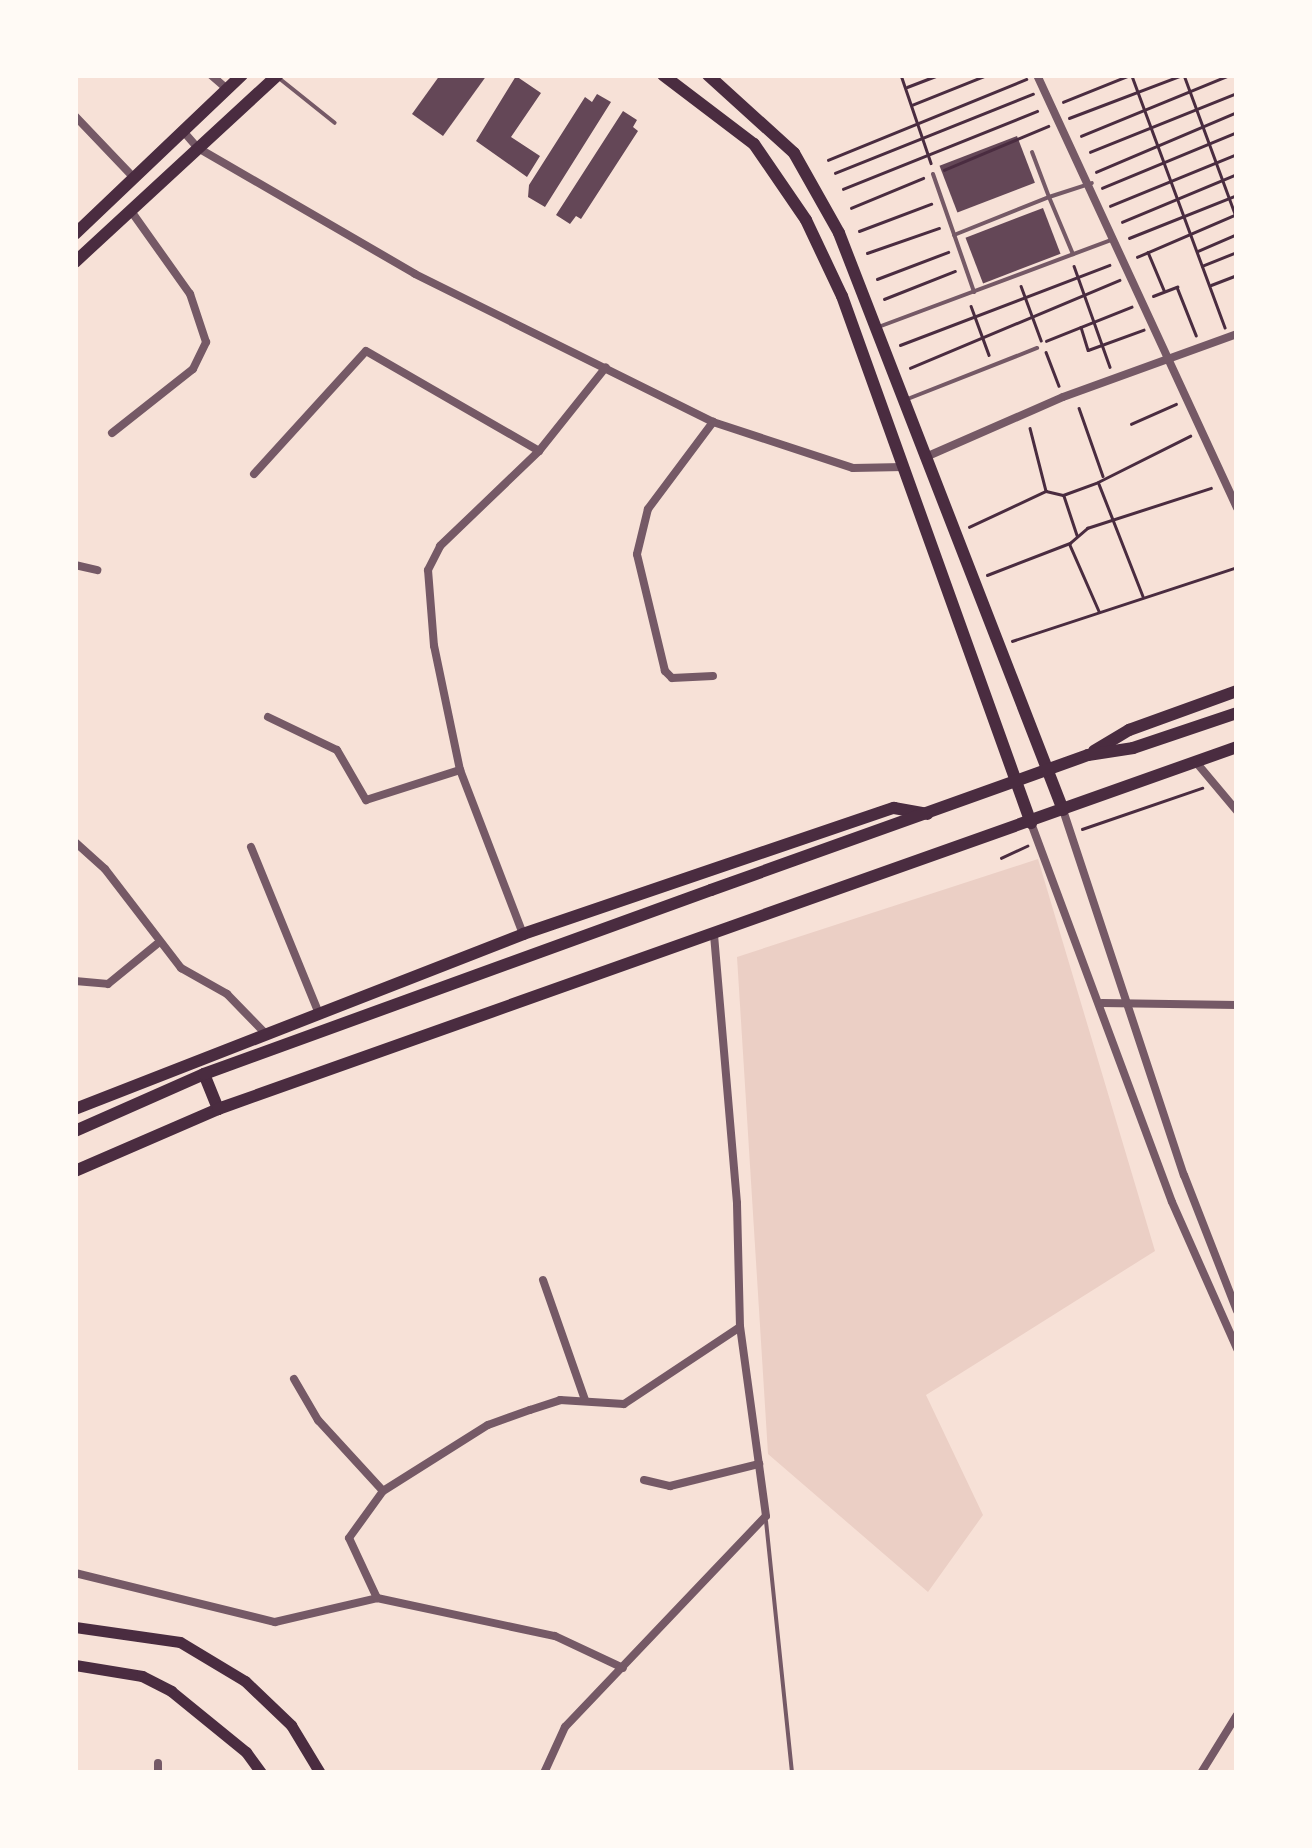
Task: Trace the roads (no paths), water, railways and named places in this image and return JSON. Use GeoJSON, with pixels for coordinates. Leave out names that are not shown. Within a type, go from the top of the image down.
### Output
{"type":"FeatureCollection","features":[{"type":"Feature","properties":{"kind":"main road"},"geometry":{"type":"LineString","coordinates":[[75,234],[242,75]]}},
{"type":"Feature","properties":{"kind":"main road"},"geometry":{"type":"LineString","coordinates":[[662,75],[754,144],[788,191],[842,296],[1030,823]]}},
{"type":"Feature","properties":{"kind":"main road"},"geometry":{"type":"LineString","coordinates":[[708,75],[794,153],[816,184],[928,456],[1063,810]]}},
{"type":"Feature","properties":{"kind":"main road"},"geometry":{"type":"LineString","coordinates":[[75,262],[277,76]]}},
{"type":"Feature","properties":{"kind":"main road"},"geometry":{"type":"LineString","coordinates":[[75,1131],[204,1074],[1050,771],[1088,755],[1129,730],[1237,691]]}},
{"type":"Feature","properties":{"kind":"main road"},"geometry":{"type":"LineString","coordinates":[[1088,755],[1133,748],[1237,713]]}},
{"type":"Feature","properties":{"kind":"main road"},"geometry":{"type":"LineString","coordinates":[[75,1171],[218,1109],[1237,747]]}},
{"type":"Feature","properties":{"kind":"main road"},"geometry":{"type":"LineString","coordinates":[[75,1109],[263,1031],[523,934],[894,808],[929,814]]}},
{"type":"Feature","properties":{"kind":"main road"},"geometry":{"type":"LineString","coordinates":[[204,1074],[218,1109]]}},
{"type":"Feature","properties":{"kind":"main road"},"geometry":{"type":"LineString","coordinates":[[75,1627],[180,1642],[245,1682],[279,1714],[320,1773]]}},
{"type":"Feature","properties":{"kind":"main road"},"geometry":{"type":"LineString","coordinates":[[75,1664],[142,1676],[171,1691],[246,1752],[261,1773]]}},
{"type":"Feature","properties":{"kind":"street"},"geometry":{"type":"LineString","coordinates":[[212,75],[227,89]]}},
{"type":"Feature","properties":{"kind":"street"},"geometry":{"type":"LineString","coordinates":[[1037,75],[1092,183],[1237,508]]}},
{"type":"Feature","properties":{"kind":"street"},"geometry":{"type":"LineString","coordinates":[[75,116],[133,177]]}},
{"type":"Feature","properties":{"kind":"street"},"geometry":{"type":"LineString","coordinates":[[182,131],[198,148],[414,274],[713,422],[853,468],[902,467]]}},
{"type":"Feature","properties":{"kind":"street"},"geometry":{"type":"LineString","coordinates":[[112,433],[194,369],[206,342],[190,294],[131,211]]}},
{"type":"Feature","properties":{"kind":"street"},"geometry":{"type":"LineString","coordinates":[[928,456],[1062,396],[1233,335]]}},
{"type":"Feature","properties":{"kind":"street"},"geometry":{"type":"LineString","coordinates":[[254,474],[366,351],[539,451]]}},
{"type":"Feature","properties":{"kind":"street"},"geometry":{"type":"LineString","coordinates":[[523,934],[460,770],[434,646],[428,570],[440,546],[539,451],[606,368]]}},
{"type":"Feature","properties":{"kind":"street"},"geometry":{"type":"LineString","coordinates":[[713,422],[648,509],[637,554],[665,671],[672,678],[713,676]]}},
{"type":"Feature","properties":{"kind":"street"},"geometry":{"type":"LineString","coordinates":[[75,565],[97,570]]}},
{"type":"Feature","properties":{"kind":"street"},"geometry":{"type":"LineString","coordinates":[[268,717],[337,750],[366,800],[460,770]]}},
{"type":"Feature","properties":{"kind":"street"},"geometry":{"type":"LineString","coordinates":[[1196,761],[1237,811]]}},
{"type":"Feature","properties":{"kind":"street"},"geometry":{"type":"LineString","coordinates":[[1063,810],[1126,1003],[1237,1311]]}},
{"type":"Feature","properties":{"kind":"street"},"geometry":{"type":"LineString","coordinates":[[1030,823],[1102,1003],[1172,1202],[1237,1349]]}},
{"type":"Feature","properties":{"kind":"street"},"geometry":{"type":"LineString","coordinates":[[75,842],[106,869],[158,944],[182,968],[228,994],[263,1031]]}},
{"type":"Feature","properties":{"kind":"street"},"geometry":{"type":"LineString","coordinates":[[252,847],[318,1011]]}},
{"type":"Feature","properties":{"kind":"street"},"geometry":{"type":"LineString","coordinates":[[544,1773],[566,1727],[766,1516],[740,1328],[737,1203],[714,933]]}},
{"type":"Feature","properties":{"kind":"street"},"geometry":{"type":"LineString","coordinates":[[75,981],[108,984],[158,944]]}},
{"type":"Feature","properties":{"kind":"street"},"geometry":{"type":"LineString","coordinates":[[1102,1003],[1237,1005]]}},
{"type":"Feature","properties":{"kind":"street"},"geometry":{"type":"LineString","coordinates":[[543,1280],[585,1400]]}},
{"type":"Feature","properties":{"kind":"street"},"geometry":{"type":"LineString","coordinates":[[377,1598],[349,1538],[383,1490],[488,1426],[560,1400],[624,1404],[740,1328]]}},
{"type":"Feature","properties":{"kind":"street"},"geometry":{"type":"LineString","coordinates":[[294,1380],[318,1420],[383,1490]]}},
{"type":"Feature","properties":{"kind":"street"},"geometry":{"type":"LineString","coordinates":[[644,1480],[670,1486],[759,1464]]}},
{"type":"Feature","properties":{"kind":"street"},"geometry":{"type":"LineString","coordinates":[[75,1573],[275,1622],[377,1598],[555,1636],[623,1668]]}},
{"type":"Feature","properties":{"kind":"street"},"geometry":{"type":"LineString","coordinates":[[1201,1773],[1237,1716]]}},
{"type":"Feature","properties":{"kind":"lane"},"geometry":{"type":"LineString","coordinates":[[277,76],[335,123]]}},
{"type":"Feature","properties":{"kind":"lane"},"geometry":{"type":"LineString","coordinates":[[1032,152],[1072,255]]}},
{"type":"Feature","properties":{"kind":"lane"},"geometry":{"type":"LineString","coordinates":[[933,174],[974,292]]}},
{"type":"Feature","properties":{"kind":"lane"},"geometry":{"type":"LineString","coordinates":[[954,235],[1092,183]]}},
{"type":"Feature","properties":{"kind":"lane"},"geometry":{"type":"LineString","coordinates":[[876,328],[1117,240]]}},
{"type":"Feature","properties":{"kind":"lane"},"geometry":{"type":"LineString","coordinates":[[905,400],[1037,348]]}},
{"type":"Feature","properties":{"kind":"lane"},"geometry":{"type":"LineString","coordinates":[[766,1516],[792,1773]]}}]}
